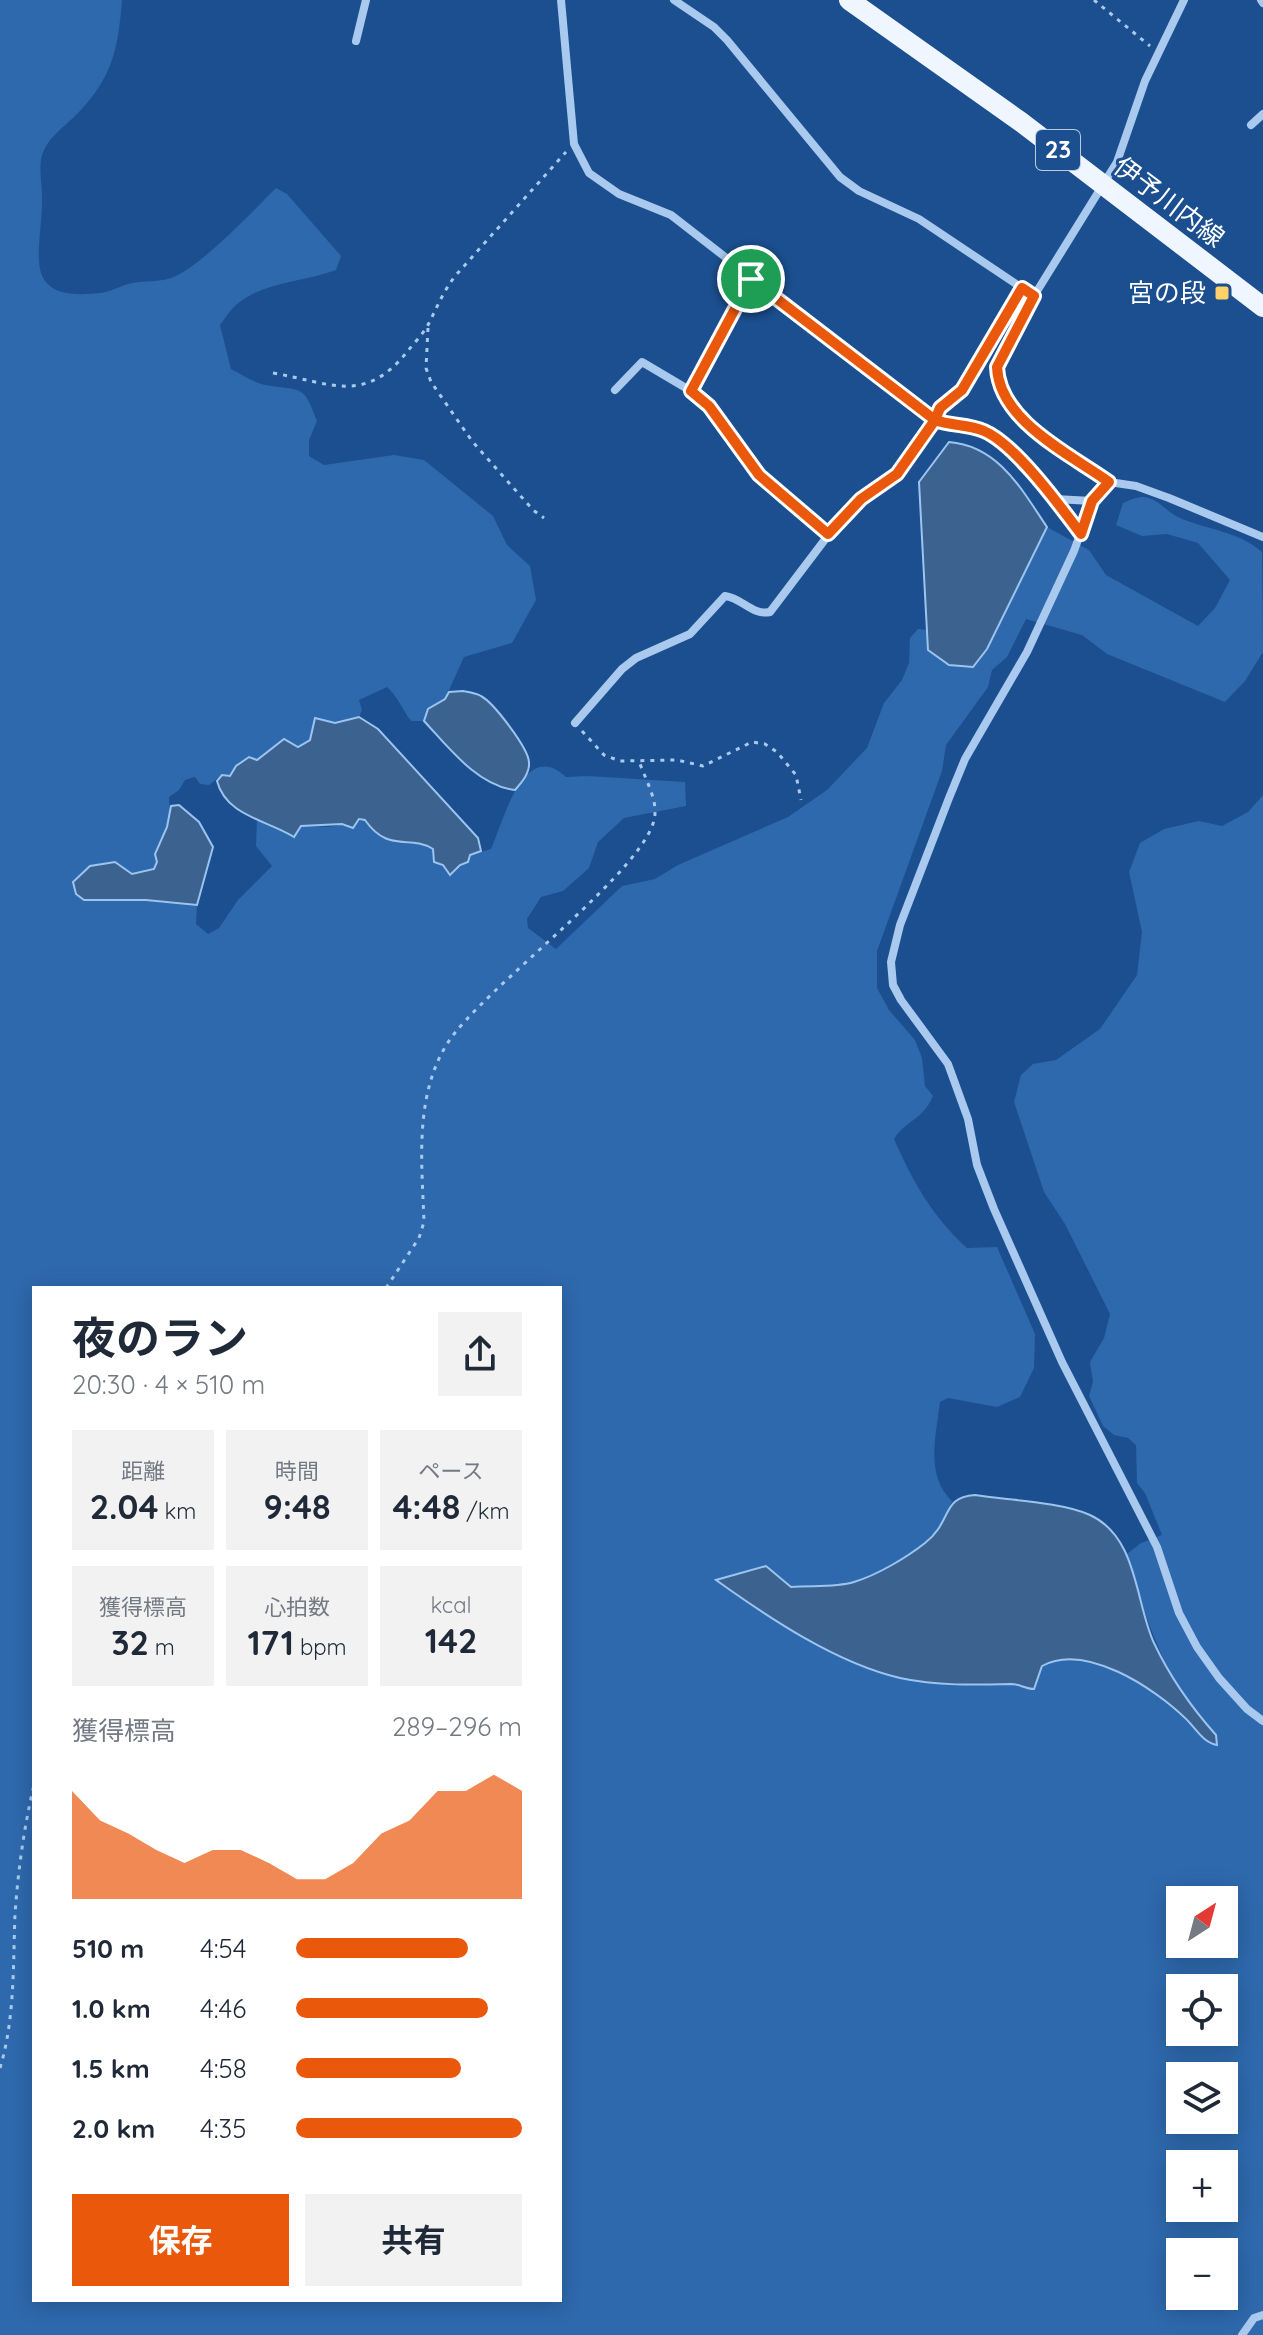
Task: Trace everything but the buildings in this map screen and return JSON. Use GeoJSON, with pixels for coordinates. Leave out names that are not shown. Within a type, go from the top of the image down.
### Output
{"type":"FeatureCollection","features":[{"type":"Feature","properties":{"kind":"main road","name":"伊予川内線"},"geometry":{"type":"LineString","coordinates":[[849,0],[1102,184],[1263,307]]}},
{"type":"Feature","properties":{"kind":"street"},"geometry":{"type":"LineString","coordinates":[[356,41],[366,0]]}},
{"type":"Feature","properties":{"kind":"street"},"geometry":{"type":"LineString","coordinates":[[561,0],[574,144],[589,173],[601,184],[671,215],[935,420],[985,431],[1004,445],[1055,499],[1081,534]]}},
{"type":"Feature","properties":{"kind":"street"},"geometry":{"type":"LineString","coordinates":[[674,0],[714,27],[727,40],[840,177],[859,191],[932,227],[1034,296]]}},
{"type":"Feature","properties":{"kind":"street"},"geometry":{"type":"LineString","coordinates":[[1184,0],[1157,52],[1117,162],[1034,296],[997,367],[998,379],[1004,394],[1026,423],[1109,482],[1136,486],[1263,537]]}},
{"type":"Feature","properties":{"kind":"street"},"geometry":{"type":"LineString","coordinates":[[1251,125],[1263,114]]}},
{"type":"Feature","properties":{"kind":"street"},"geometry":{"type":"LineString","coordinates":[[691,391],[751,279]]}},
{"type":"Feature","properties":{"kind":"street"},"geometry":{"type":"LineString","coordinates":[[575,723],[594,697],[629,663],[690,634],[725,596],[735,597],[757,612],[770,612],[828,534],[861,499],[897,474],[940,408],[962,390],[1022,288]]}},
{"type":"Feature","properties":{"kind":"street"},"geometry":{"type":"LineString","coordinates":[[615,390],[642,362],[691,391],[709,406],[759,475],[828,534]]}},
{"type":"Feature","properties":{"kind":"street"},"geometry":{"type":"LineString","coordinates":[[1109,482],[1092,501],[1081,534],[1027,652],[965,759],[900,925],[891,962],[893,985],[948,1064],[968,1119],[977,1165],[994,1209],[1062,1362],[1157,1547],[1179,1613],[1197,1647],[1219,1678],[1247,1709],[1263,1721]]}},
{"type":"Feature","properties":{"kind":"street"},"geometry":{"type":"LineString","coordinates":[[1055,499],[1092,501]]}},
{"type":"Feature","properties":{"kind":"street"},"geometry":{"type":"LineString","coordinates":[[1242,2335],[1254,2318],[1263,2315]]}},
{"type":"Feature","properties":{"kind":"path"},"geometry":{"type":"LineString","coordinates":[[1094,0],[1157,52]]}},
{"type":"Feature","properties":{"kind":"path"},"geometry":{"type":"LineString","coordinates":[[544,518],[533,510],[472,441],[431,382],[426,348],[429,325],[441,295],[574,144]]}},
{"type":"Feature","properties":{"kind":"path"},"geometry":{"type":"LineString","coordinates":[[273,373],[344,386],[364,386],[378,381],[393,369],[429,325]]}},
{"type":"Feature","properties":{"kind":"path"},"geometry":{"type":"LineString","coordinates":[[575,723],[610,759],[677,760],[703,766],[752,742],[765,744],[777,752],[796,775],[801,800]]}},
{"type":"Feature","properties":{"kind":"path"},"geometry":{"type":"LineString","coordinates":[[387,1286],[419,1238],[424,1222],[423,1111],[446,1046],[474,1010],[627,865],[653,830],[656,811],[639,761]]}},
{"type":"Feature","properties":{"kind":"path"},"geometry":{"type":"LineString","coordinates":[[0,2068],[13,1981],[16,1911],[32,1794]]}},
{"type":"Feature","properties":{"kind":"shaded area"},"geometry":{"type":"Polygon","coordinates":[[[0,0],[122,0],[115,50],[104,78],[86,104],[51,139],[42,155],[39,257],[46,282],[57,290],[74,294],[104,292],[128,284],[171,278],[214,248],[276,188],[287,194],[341,256],[336,270],[271,287],[246,297],[234,307],[220,325],[231,369],[257,382],[304,394],[317,421],[309,440],[309,456],[324,465],[394,455],[424,460],[493,516],[507,545],[530,566],[536,600],[512,643],[464,657],[445,699],[428,709],[424,721],[411,721],[387,687],[359,700],[362,710],[359,717],[335,723],[298,747],[284,739],[257,761],[249,757],[230,776],[222,775],[209,785],[200,784],[195,777],[185,780],[179,790],[169,797],[170,817],[155,854],[157,862],[154,869],[132,874],[146,900],[197,905],[196,924],[208,934],[219,928],[238,900],[272,866],[256,846],[257,819],[294,836],[301,826],[329,827],[365,820],[395,843],[425,844],[434,849],[434,862],[460,865],[469,855],[491,849],[517,788],[527,775],[538,768],[551,768],[566,777],[685,782],[686,806],[624,818],[598,842],[589,868],[563,891],[541,897],[527,919],[528,928],[556,949],[622,886],[655,879],[678,865],[788,817],[827,790],[867,748],[884,703],[902,680],[909,663],[910,638],[918,629],[928,630],[929,650],[956,666],[987,649],[1047,527],[1089,550],[1106,575],[1198,626],[1215,608],[1230,580],[1198,543],[1167,534],[1142,536],[1116,525],[1123,503],[1148,498],[1180,518],[1233,535],[1262,552],[1263,652],[1245,681],[1225,702],[1107,654],[1082,635],[1026,619],[1007,657],[992,670],[988,687],[946,745],[942,771],[877,951],[877,988],[889,1010],[915,1040],[922,1058],[925,1086],[933,1096],[924,1110],[894,1139],[924,1198],[955,1236],[967,1248],[997,1247],[1035,1334],[1034,1368],[1020,1397],[997,1407],[948,1398],[940,1402],[935,1468],[938,1480],[952,1501],[938,1528],[899,1562],[868,1577],[839,1585],[791,1587],[766,1566],[717,1580],[778,1623],[842,1656],[979,1685],[1036,1683],[1042,1666],[1064,1659],[1087,1660],[1134,1680],[1156,1695],[1210,1744],[1216,1735],[1183,1694],[1160,1650],[1142,1604],[1127,1554],[1141,1543],[1162,1535],[1145,1493],[1137,1483],[1136,1445],[1103,1426],[1089,1396],[1093,1382],[1090,1362],[1104,1338],[1110,1314],[1065,1224],[1044,1192],[1014,1102],[1021,1075],[1033,1064],[1056,1060],[1100,1029],[1137,975],[1142,932],[1129,872],[1140,843],[1164,829],[1199,821],[1222,826],[1248,812],[1263,795],[1263,2335],[0,2335],[0,0]]]}},
{"type":"Feature","properties":{"kind":"shaded area"},"geometry":{"type":"Polygon","coordinates":[[[949,442],[967,445],[995,461],[1018,485],[1047,527],[987,649],[973,667],[949,665],[928,650],[919,482],[949,442]]]}},
{"type":"Feature","properties":{"kind":"shaded area"},"geometry":{"type":"Polygon","coordinates":[[[463,691],[487,700],[510,726],[523,747],[529,766],[515,790],[501,787],[477,774],[424,721],[428,709],[445,699],[449,692],[463,691]]]}},
{"type":"Feature","properties":{"kind":"shaded area"},"geometry":{"type":"Polygon","coordinates":[[[359,717],[378,729],[478,838],[481,851],[470,855],[468,862],[450,875],[443,865],[434,862],[433,849],[382,837],[365,820],[359,819],[353,828],[342,824],[301,826],[294,837],[238,810],[222,793],[217,781],[222,775],[230,776],[236,766],[249,757],[257,760],[284,739],[298,747],[310,740],[315,718],[335,723],[359,717]]]}},
{"type":"Feature","properties":{"kind":"shaded area"},"geometry":{"type":"Polygon","coordinates":[[[179,805],[199,822],[213,847],[197,905],[146,900],[84,900],[76,894],[73,882],[90,866],[115,862],[132,874],[154,869],[157,862],[155,854],[167,827],[171,806],[179,805]]]}},
{"type":"Feature","properties":{"kind":"shaded area"},"geometry":{"type":"Polygon","coordinates":[[[975,1495],[1065,1507],[1090,1515],[1106,1525],[1126,1554],[1160,1656],[1198,1714],[1216,1735],[1217,1745],[1203,1738],[1156,1694],[1098,1664],[1059,1660],[1042,1666],[1034,1689],[1014,1684],[942,1684],[900,1678],[852,1662],[828,1650],[781,1624],[716,1580],[766,1566],[791,1587],[854,1582],[882,1571],[917,1549],[934,1535],[957,1500],[975,1495]]]}},
{"type":"Feature","properties":{"kind":"place","name":"宮の段"},"geometry":{"type":"Point","coordinates":[1222,293]}},
{"type":"Feature","properties":{"kind":"route"},"geometry":{"type":"LineString","coordinates":[[751,279],[691,391],[709,406],[759,475],[828,534],[861,499],[897,474],[935,420],[985,431],[1004,445],[1055,499],[1081,534],[1092,501],[1109,482],[1026,423],[1004,394],[998,379],[997,367],[1034,296],[1022,288],[962,390],[940,408],[935,420],[751,279]]}}]}
